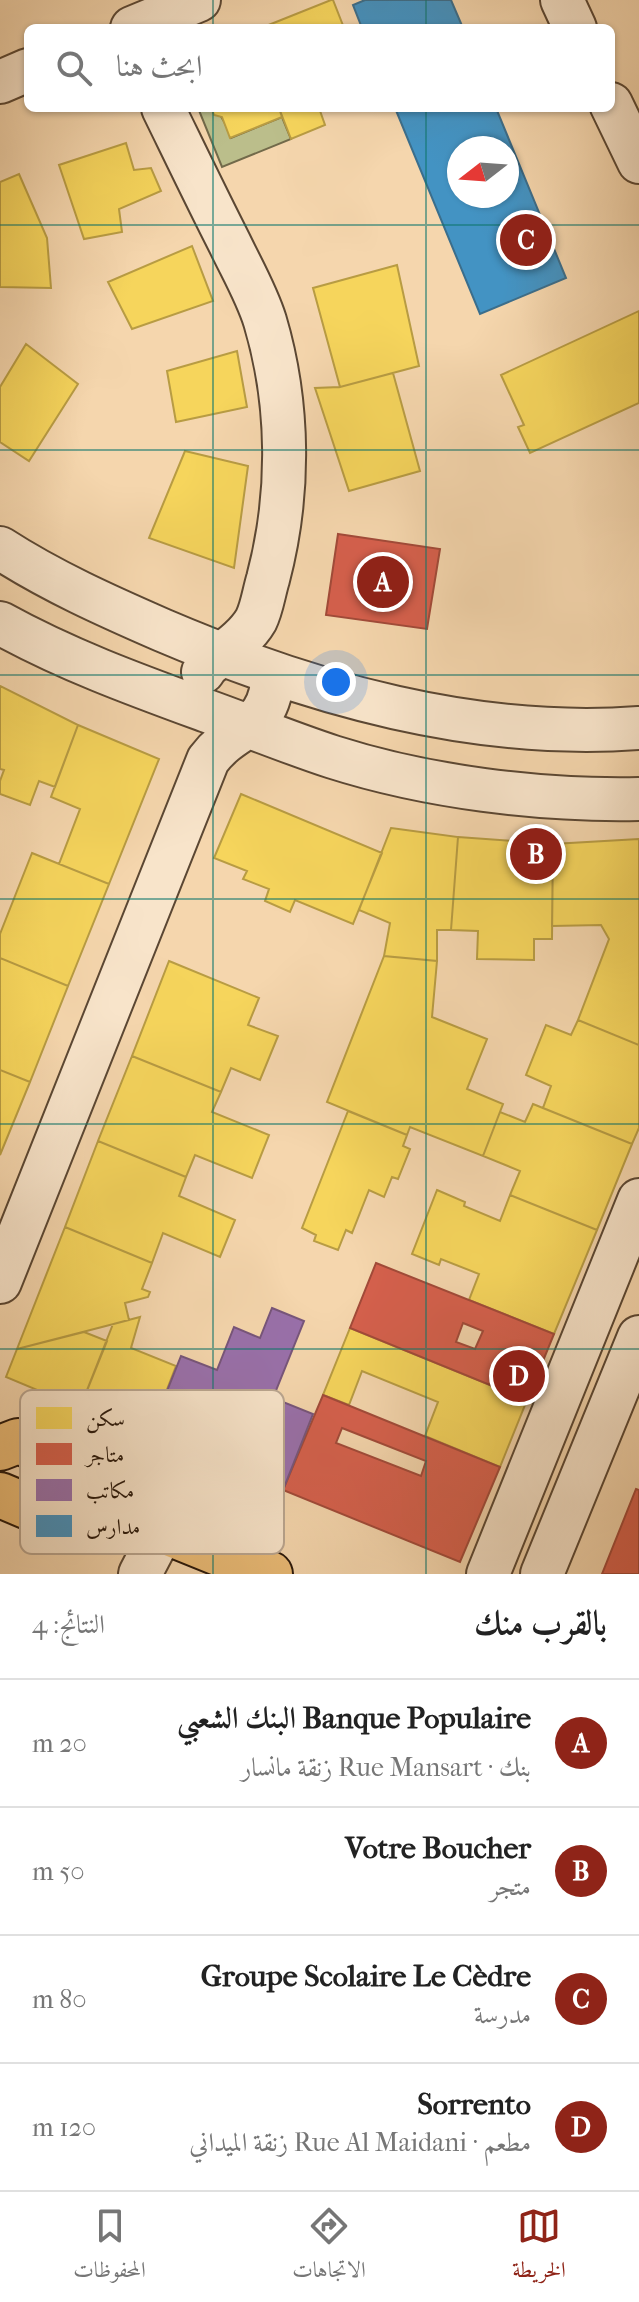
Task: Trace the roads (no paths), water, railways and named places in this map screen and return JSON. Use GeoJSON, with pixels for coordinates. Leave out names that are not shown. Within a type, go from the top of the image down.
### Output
{"type":"FeatureCollection","features":[{"type":"Feature","properties":{"kind":"main road"},"geometry":{"type":"LineString","coordinates":[[0,1448],[20,1442]]}},
{"type":"Feature","properties":{"kind":"main road"},"geometry":{"type":"LineString","coordinates":[[0,1495],[20,1503]]}},
{"type":"Feature","properties":{"kind":"main road"},"geometry":{"type":"LineString","coordinates":[[221,1554],[270,1574]]}},
{"type":"Feature","properties":{"kind":"street"},"geometry":{"type":"LineString","coordinates":[[111,0],[122,24]]}},
{"type":"Feature","properties":{"kind":"street"},"geometry":{"type":"LineString","coordinates":[[142,24],[199,0]]}},
{"type":"Feature","properties":{"kind":"street"},"geometry":{"type":"LineString","coordinates":[[562,0],[573,24]]}},
{"type":"Feature","properties":{"kind":"street"},"geometry":{"type":"LineString","coordinates":[[0,82],[24,72]]}},
{"type":"Feature","properties":{"kind":"street"},"geometry":{"type":"LineString","coordinates":[[165,112],[265,320],[277,371],[284,424],[285,472],[279,520],[260,608],[246,633],[207,666],[197,692],[199,707]]}},
{"type":"Feature","properties":{"kind":"street"},"geometry":{"type":"LineString","coordinates":[[615,112],[639,162]]}},
{"type":"Feature","properties":{"kind":"street"},"geometry":{"type":"LineString","coordinates":[[0,548],[122,613],[220,655],[349,696],[467,722],[567,730],[639,728]]}},
{"type":"Feature","properties":{"kind":"street"},"geometry":{"type":"LineString","coordinates":[[0,623],[71,659],[133,685],[334,757],[439,781],[515,793],[581,799],[639,799]]}},
{"type":"Feature","properties":{"kind":"street"},"geometry":{"type":"LineString","coordinates":[[0,1282],[208,760],[227,739],[251,726],[261,716],[268,703],[273,673]]}},
{"type":"Feature","properties":{"kind":"street"},"geometry":{"type":"LineString","coordinates":[[488,1574],[639,1200]]}},
{"type":"Feature","properties":{"kind":"street"},"geometry":{"type":"LineString","coordinates":[[542,1574],[639,1337]]}},
{"type":"Feature","properties":{"kind":"street"},"geometry":{"type":"LineString","coordinates":[[536,1458],[584,1475]]}},
{"type":"Feature","properties":{"kind":"street"},"geometry":{"type":"LineString","coordinates":[[140,1574],[150,1554]]}},
{"type":"Feature","properties":{"kind":"place","name":"Groupe Scolaire Le Cèdre"},"geometry":{"type":"Point","coordinates":[526,240]}},
{"type":"Feature","properties":{"kind":"place","name":"Banque Populaire البنك الشعبي"},"geometry":{"type":"Point","coordinates":[383,582]}},
{"type":"Feature","properties":{"kind":"place","name":"Votre Boucher"},"geometry":{"type":"Point","coordinates":[536,854]}},
{"type":"Feature","properties":{"kind":"place","name":"Sorrento"},"geometry":{"type":"Point","coordinates":[519,1376]}}]}
